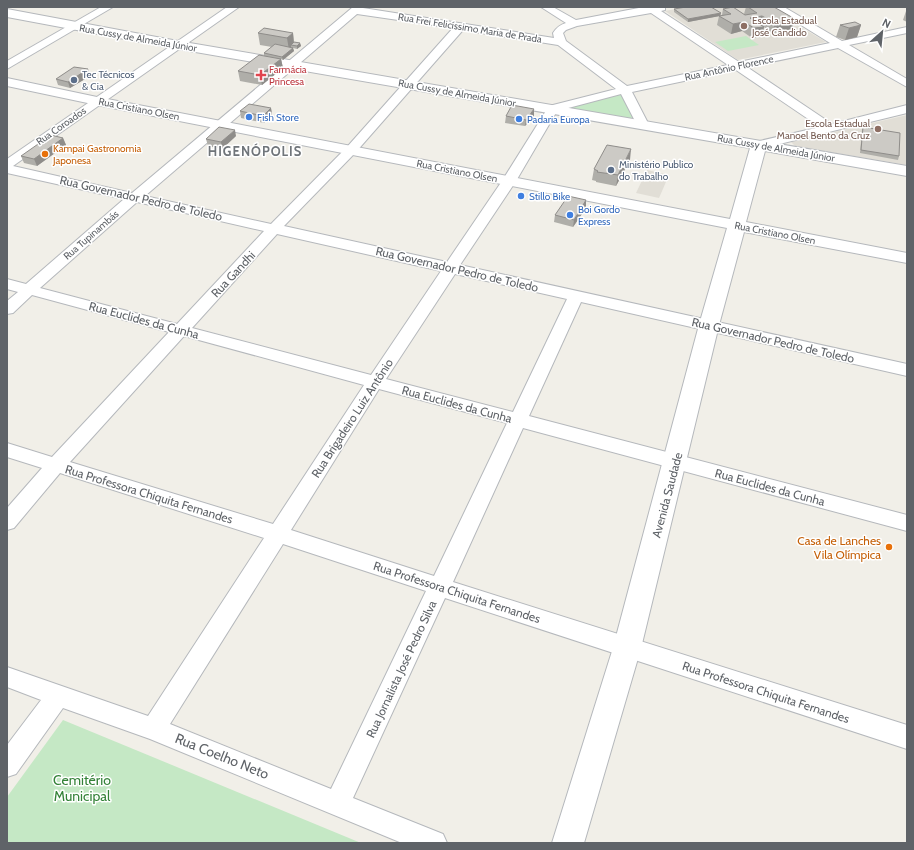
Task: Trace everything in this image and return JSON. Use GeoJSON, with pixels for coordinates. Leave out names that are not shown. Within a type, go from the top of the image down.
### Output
{"type":"FeatureCollection","features":[{"type":"Feature","properties":{"kind":"street"},"geometry":{"type":"LineString","coordinates":[[7,66],[73,26],[108,7]]}},
{"type":"Feature","properties":{"kind":"street","name":"Rua Coroados"},"geometry":{"type":"LineString","coordinates":[[7,165],[234,7]]}},
{"type":"Feature","properties":{"kind":"street"},"geometry":{"type":"LineString","coordinates":[[394,17],[406,7]]}},
{"type":"Feature","properties":{"kind":"street"},"geometry":{"type":"LineString","coordinates":[[546,7],[574,23]]}},
{"type":"Feature","properties":{"kind":"street"},"geometry":{"type":"LineString","coordinates":[[643,125],[625,90],[561,42],[558,33],[562,28],[574,23],[651,8],[667,7]]}},
{"type":"Feature","properties":{"kind":"street"},"geometry":{"type":"LineString","coordinates":[[777,7],[907,84]]}},
{"type":"Feature","properties":{"kind":"street"},"geometry":{"type":"LineString","coordinates":[[651,8],[830,128]]}},
{"type":"Feature","properties":{"kind":"street","name":"Rua Frei Felicíssimo Maria de Prada"},"geometry":{"type":"LineString","coordinates":[[357,9],[394,17],[561,42]]}},
{"type":"Feature","properties":{"kind":"street","name":"Rua Tupinambás"},"geometry":{"type":"LineString","coordinates":[[7,309],[290,64],[357,9]]}},
{"type":"Feature","properties":{"kind":"street","name":"Rua Cussy de Almeida Júnior"},"geometry":{"type":"LineString","coordinates":[[7,13],[178,45],[907,171]]}},
{"type":"Feature","properties":{"kind":"street","name":"Rua Gandhi"},"geometry":{"type":"LineString","coordinates":[[7,522],[56,465],[275,228],[351,150],[460,27]]}},
{"type":"Feature","properties":{"kind":"street","name":"Rua Antônio Florence"},"geometry":{"type":"LineString","coordinates":[[553,109],[625,90],[907,30]]}},
{"type":"Feature","properties":{"kind":"street","name":"Rua Cristiano Olsen"},"geometry":{"type":"LineString","coordinates":[[7,82],[97,101],[907,258]]}},
{"type":"Feature","properties":{"kind":"street","name":"Rua Brigadeiro Luiz Antônio"},"geometry":{"type":"LineString","coordinates":[[153,729],[375,382],[509,181],[553,109]]}},
{"type":"Feature","properties":{"kind":"street"},"geometry":{"type":"LineString","coordinates":[[759,145],[907,109]]}},
{"type":"Feature","properties":{"kind":"street","name":"Avenida Saudade"},"geometry":{"type":"LineString","coordinates":[[568,843],[627,648],[676,462],[709,325],[759,145]]}},
{"type":"Feature","properties":{"kind":"street","name":"Rua Governador Pedro de Toledo"},"geometry":{"type":"LineString","coordinates":[[7,168],[907,370]]}},
{"type":"Feature","properties":{"kind":"street","name":"Rua Euclides da Cunha"},"geometry":{"type":"LineString","coordinates":[[7,284],[907,523]]}},
{"type":"Feature","properties":{"kind":"street","name":"Rua Jornalista José Pedro Silva"},"geometry":{"type":"LineString","coordinates":[[338,803],[576,296]]}},
{"type":"Feature","properties":{"kind":"street","name":"Rua Professora Chiquita Fernandes"},"geometry":{"type":"LineString","coordinates":[[7,450],[278,534],[627,648],[907,737]]}},
{"type":"Feature","properties":{"kind":"street","name":"Rua Coelho Neto"},"geometry":{"type":"LineString","coordinates":[[7,677],[153,729],[434,843]]}},
{"type":"Feature","properties":{"kind":"street"},"geometry":{"type":"LineString","coordinates":[[7,765],[59,695]]}},
{"type":"Feature","properties":{"kind":"shaded area","name":"Escola Estadual José Cândido"},"geometry":{"type":"Polygon","coordinates":[[[686,7],[767,7],[826,42],[738,60],[665,11],[686,7]]]}},
{"type":"Feature","properties":{"kind":"shaded area","name":"Escola Estadual Manoel Bento da Cruz"},"geometry":{"type":"Polygon","coordinates":[[[907,115],[907,165],[795,146],[791,142],[907,115]]]}},
{"type":"Feature","properties":{"kind":"shaded area"},"geometry":{"type":"Polygon","coordinates":[[[647,170],[669,175],[659,198],[636,193],[647,170]]]}},
{"type":"Feature","properties":{"kind":"green space"},"geometry":{"type":"Polygon","coordinates":[[[746,36],[759,45],[728,51],[715,42],[746,36]]]}},
{"type":"Feature","properties":{"kind":"green space"},"geometry":{"type":"Polygon","coordinates":[[[624,91],[641,124],[555,109],[624,91]]]}},
{"type":"Feature","properties":{"kind":"green space","name":"Cemitério Municipal"},"geometry":{"type":"Polygon","coordinates":[[[63,720],[361,843],[7,843],[7,797],[63,720]]]}},
{"type":"Feature","properties":{"kind":"building"},"geometry":{"type":"Polygon","coordinates":[[[686,7],[711,7],[721,13],[688,19],[674,9],[686,7]]]}},
{"type":"Feature","properties":{"kind":"building"},"geometry":{"type":"Polygon","coordinates":[[[733,7],[745,15],[757,13],[748,7],[774,7],[795,19],[775,23],[762,16],[750,18],[764,27],[754,28],[744,22],[733,24],[719,16],[731,14],[723,9],[733,7]]]}},
{"type":"Feature","properties":{"kind":"building"},"geometry":{"type":"Polygon","coordinates":[[[855,22],[861,25],[849,28],[840,25],[855,22]]]}},
{"type":"Feature","properties":{"kind":"building"},"geometry":{"type":"Polygon","coordinates":[[[264,28],[293,33],[287,38],[258,33],[264,28]]]}},
{"type":"Feature","properties":{"kind":"building"},"geometry":{"type":"Polygon","coordinates":[[[294,42],[300,43],[297,46],[291,45],[294,42]]]}},
{"type":"Feature","properties":{"kind":"building"},"geometry":{"type":"Polygon","coordinates":[[[275,44],[293,48],[282,57],[264,53],[275,44]]]}},
{"type":"Feature","properties":{"kind":"building"},"geometry":{"type":"Polygon","coordinates":[[[259,55],[281,59],[260,75],[238,71],[259,55]]]}},
{"type":"Feature","properties":{"kind":"building"},"geometry":{"type":"Polygon","coordinates":[[[74,67],[88,69],[68,82],[56,79],[74,67]]]}},
{"type":"Feature","properties":{"kind":"building"},"geometry":{"type":"Polygon","coordinates":[[[249,104],[271,108],[263,116],[240,111],[249,104]]]}},
{"type":"Feature","properties":{"kind":"building"},"geometry":{"type":"Polygon","coordinates":[[[512,105],[534,109],[526,120],[506,116],[512,105]]]}},
{"type":"Feature","properties":{"kind":"building"},"geometry":{"type":"Polygon","coordinates":[[[219,127],[235,130],[221,142],[206,139],[219,127]]]}},
{"type":"Feature","properties":{"kind":"building"},"geometry":{"type":"Polygon","coordinates":[[[863,127],[900,133],[899,156],[861,150],[863,127]]]}},
{"type":"Feature","properties":{"kind":"building"},"geometry":{"type":"Polygon","coordinates":[[[51,135],[63,138],[34,159],[21,156],[51,135]]]}},
{"type":"Feature","properties":{"kind":"building"},"geometry":{"type":"Polygon","coordinates":[[[607,145],[631,149],[618,175],[597,172],[598,171],[594,169],[607,145]]]}},
{"type":"Feature","properties":{"kind":"building"},"geometry":{"type":"Polygon","coordinates":[[[568,196],[586,200],[574,220],[555,215],[568,196]]]}},
{"type":"Feature","properties":{"kind":"place","name":"Escola Estadual José Cândido"},"geometry":{"type":"Point","coordinates":[744,26]}},
{"type":"Feature","properties":{"kind":"place","name":"Farmácia Princesa"},"geometry":{"type":"Point","coordinates":[261,75]}},
{"type":"Feature","properties":{"kind":"place","name":"Tec Técnicos & Cia"},"geometry":{"type":"Point","coordinates":[74,80]}},
{"type":"Feature","properties":{"kind":"place","name":"Fish Store"},"geometry":{"type":"Point","coordinates":[249,117]}},
{"type":"Feature","properties":{"kind":"place","name":"Padaria Europa"},"geometry":{"type":"Point","coordinates":[519,119]}},
{"type":"Feature","properties":{"kind":"place","name":"Escola Estadual Manoel Bento da Cruz"},"geometry":{"type":"Point","coordinates":[878,129]}},
{"type":"Feature","properties":{"kind":"place","name":"Kampai Gastronomia Japonesa"},"geometry":{"type":"Point","coordinates":[45,154]}},
{"type":"Feature","properties":{"kind":"place","name":"Ministério Publico do Trabalho"},"geometry":{"type":"Point","coordinates":[611,170]}},
{"type":"Feature","properties":{"kind":"place","name":"Stillo Bike"},"geometry":{"type":"Point","coordinates":[521,196]}},
{"type":"Feature","properties":{"kind":"place","name":"Boi Gordo Express"},"geometry":{"type":"Point","coordinates":[570,215]}},
{"type":"Feature","properties":{"kind":"place","name":"Casa de Lanches Vila Olímpica"},"geometry":{"type":"Point","coordinates":[889,547]}},
{"type":"Feature","properties":{"kind":"district","name":"HIGENÓPOLIS"},"geometry":{"type":"Point","coordinates":[255,151]}}]}
